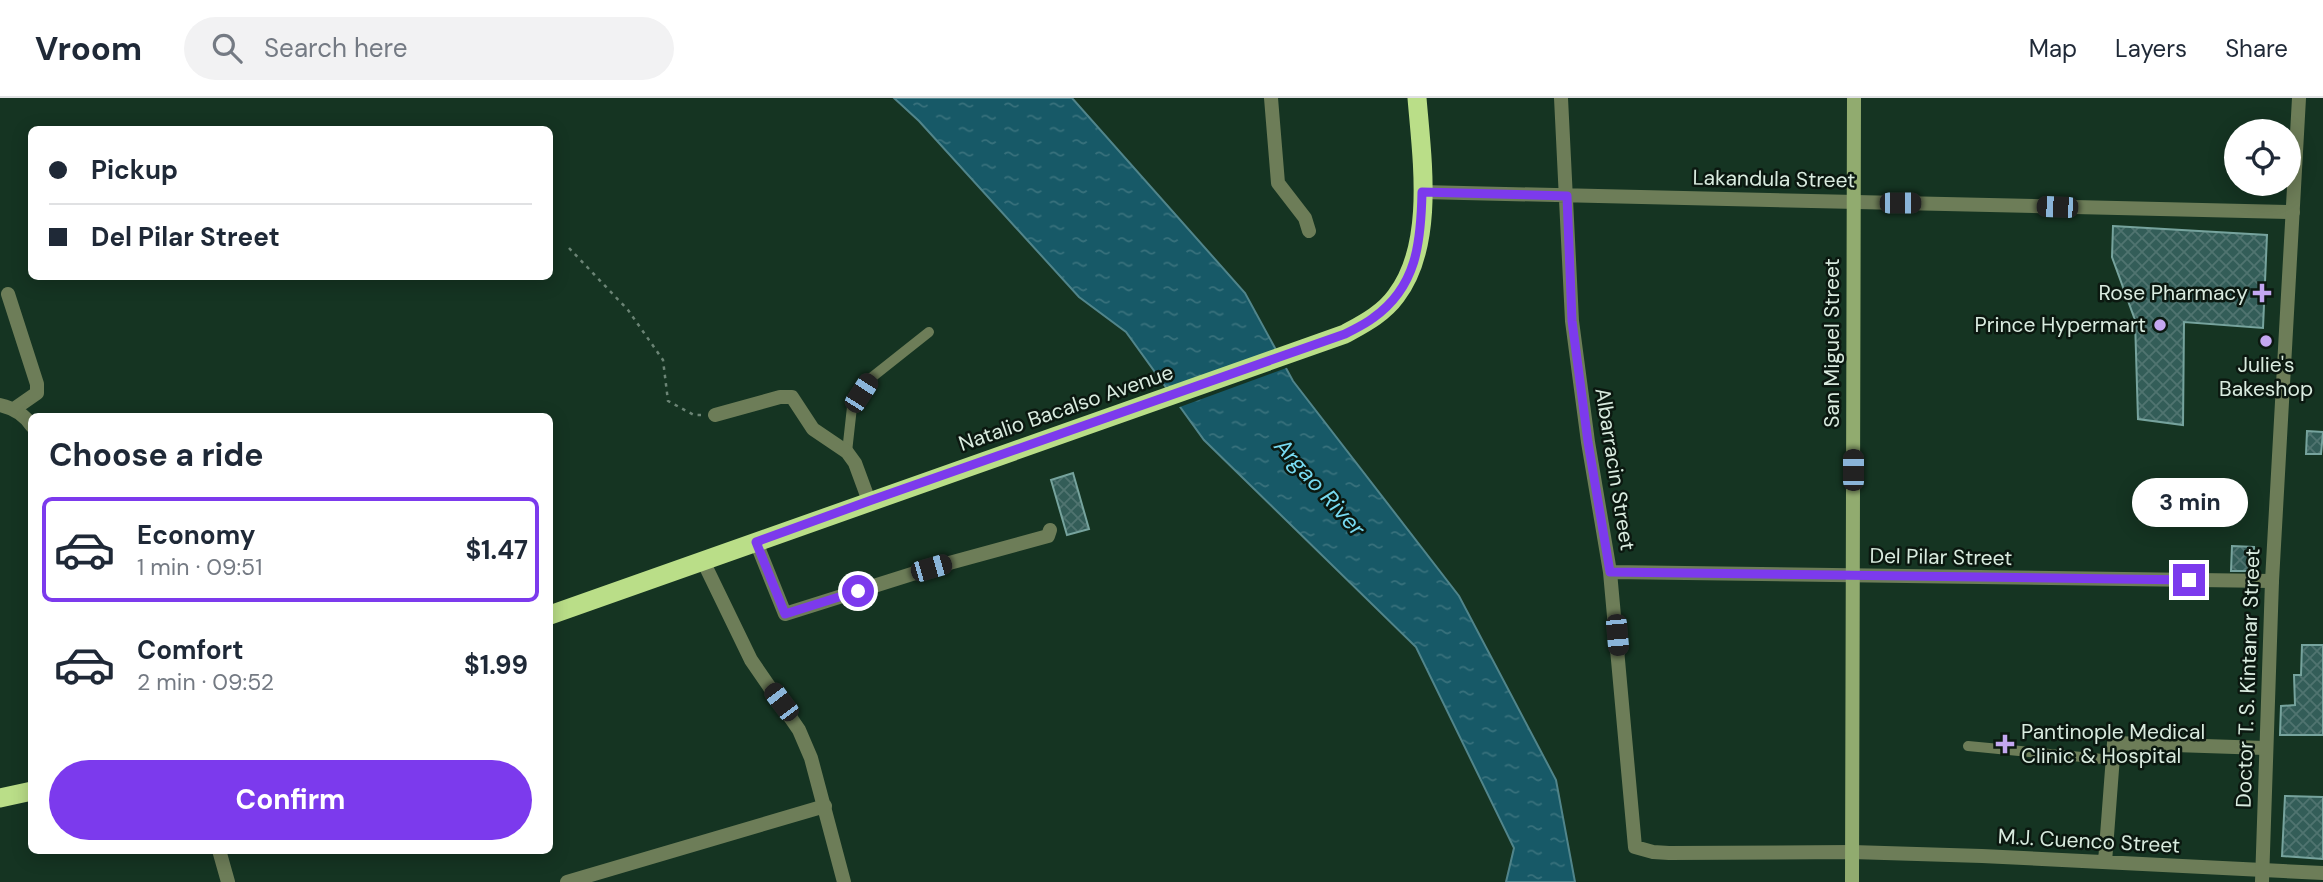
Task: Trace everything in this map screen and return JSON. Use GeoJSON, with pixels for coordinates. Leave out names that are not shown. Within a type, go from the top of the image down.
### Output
{"type":"FeatureCollection","features":[{"type":"Feature","properties":{"kind":"highway","name":"Natalio Bacalso Avenue"},"geometry":{"type":"LineString","coordinates":[[553,614],[1345,334],[1374,318],[1395,298],[1409,276],[1419,248],[1422,192],[1417,98]]}},
{"type":"Feature","properties":{"kind":"highway"},"geometry":{"type":"LineString","coordinates":[[0,798],[28,792]]}},
{"type":"Feature","properties":{"kind":"main road","name":"San Miguel Street"},"geometry":{"type":"LineString","coordinates":[[1852,882],[1854,98]]}},
{"type":"Feature","properties":{"kind":"street"},"geometry":{"type":"LineString","coordinates":[[1271,98],[1278,183],[1305,218],[1309,232]]}},
{"type":"Feature","properties":{"kind":"street","name":"Albarracin Street"},"geometry":{"type":"LineString","coordinates":[[1561,98],[1572,321],[1588,442],[1610,572],[1635,846]]}},
{"type":"Feature","properties":{"kind":"street","name":"Doctor T. S. Kintanar Street"},"geometry":{"type":"LineString","coordinates":[[2262,877],[2265,748],[2299,98]]}},
{"type":"Feature","properties":{"kind":"street","name":"Lakandula Street"},"geometry":{"type":"LineString","coordinates":[[1422,192],[2293,212]]}},
{"type":"Feature","properties":{"kind":"street"},"geometry":{"type":"LineString","coordinates":[[7,407],[37,393],[37,384],[8,294]]}},
{"type":"Feature","properties":{"kind":"street"},"geometry":{"type":"LineString","coordinates":[[715,415],[780,397],[792,397],[813,429],[848,452],[855,463],[869,501]]}},
{"type":"Feature","properties":{"kind":"street"},"geometry":{"type":"LineString","coordinates":[[7,407],[28,421]]}},
{"type":"Feature","properties":{"kind":"street"},"geometry":{"type":"LineString","coordinates":[[756,542],[785,614],[931,568],[1048,536],[1050,530]]}},
{"type":"Feature","properties":{"kind":"street"},"geometry":{"type":"LineString","coordinates":[[703,561],[751,660],[799,730],[811,758],[844,882]]}},
{"type":"Feature","properties":{"kind":"street","name":"Del Pilar Street"},"geometry":{"type":"LineString","coordinates":[[1610,572],[2273,581]]}},
{"type":"Feature","properties":{"kind":"street"},"geometry":{"type":"LineString","coordinates":[[2105,862],[2114,743],[2265,748]]}},
{"type":"Feature","properties":{"kind":"street"},"geometry":{"type":"LineString","coordinates":[[567,882],[825,806]]}},
{"type":"Feature","properties":{"kind":"street","name":"M.J. Cuenco Street"},"geometry":{"type":"LineString","coordinates":[[1635,846],[1669,853],[1852,852],[2105,862],[2262,877],[2323,873]]}},
{"type":"Feature","properties":{"kind":"street"},"geometry":{"type":"LineString","coordinates":[[220,854],[228,882]]}},
{"type":"Feature","properties":{"kind":"lane"},"geometry":{"type":"LineString","coordinates":[[848,452],[852,407],[871,378],[929,332]]}},
{"type":"Feature","properties":{"kind":"lane"},"geometry":{"type":"LineString","coordinates":[[1968,746],[2113,760]]}},
{"type":"Feature","properties":{"kind":"path"},"geometry":{"type":"LineString","coordinates":[[569,248],[628,310],[663,360],[668,401],[694,415],[715,415]]}},
{"type":"Feature","properties":{"kind":"water","name":"Argao River"},"geometry":{"type":"Polygon","coordinates":[[[894,98],[1072,98],[1245,293],[1293,381],[1459,596],[1556,780],[1575,882],[1506,882],[1514,848],[1416,647],[1204,440],[1126,332],[1079,297],[919,121],[894,98]]]}},
{"type":"Feature","properties":{"kind":"pier"},"geometry":{"type":"Polygon","coordinates":[[[1280,351],[1289,367],[1177,408],[1165,392],[1280,351]]]}},
{"type":"Feature","properties":{"kind":"building","name":"Prince Hypermart"},"geometry":{"type":"Polygon","coordinates":[[[2113,226],[2267,235],[2263,328],[2184,322],[2183,425],[2138,419],[2135,320],[2112,257],[2113,226]]]}},
{"type":"Feature","properties":{"kind":"building"},"geometry":{"type":"Polygon","coordinates":[[[2307,431],[2323,432],[2321,454],[2306,454],[2307,431]]]}},
{"type":"Feature","properties":{"kind":"building"},"geometry":{"type":"Polygon","coordinates":[[[1073,473],[1089,529],[1067,535],[1051,480],[1073,473]]]}},
{"type":"Feature","properties":{"kind":"building"},"geometry":{"type":"Polygon","coordinates":[[[2232,546],[2254,547],[2254,571],[2231,571],[2232,546]]]}},
{"type":"Feature","properties":{"kind":"building"},"geometry":{"type":"Polygon","coordinates":[[[2302,645],[2323,645],[2323,735],[2280,735],[2281,706],[2295,705],[2294,675],[2301,675],[2302,645]]]}},
{"type":"Feature","properties":{"kind":"building"},"geometry":{"type":"Polygon","coordinates":[[[2285,796],[2323,797],[2323,859],[2282,856],[2285,796]]]}},
{"type":"Feature","properties":{"kind":"place","name":"Rose Pharmacy"},"geometry":{"type":"Point","coordinates":[2262,293]}},
{"type":"Feature","properties":{"kind":"place","name":"Prince Hypermart"},"geometry":{"type":"Point","coordinates":[2160,325]}},
{"type":"Feature","properties":{"kind":"place","name":"Julie's Bakeshop"},"geometry":{"type":"Point","coordinates":[2266,341]}},
{"type":"Feature","properties":{"kind":"place","name":"Pantinople Medical Clinic & Hospital"},"geometry":{"type":"Point","coordinates":[2005,744]}},
{"type":"Feature","properties":{"kind":"route"},"geometry":{"type":"LineString","coordinates":[[858,591],[785,614],[756,542],[1345,334],[1374,318],[1395,298],[1409,276],[1419,248],[1422,192],[1567,196],[1572,321],[1588,442],[1610,572],[2189,580]]}}]}
